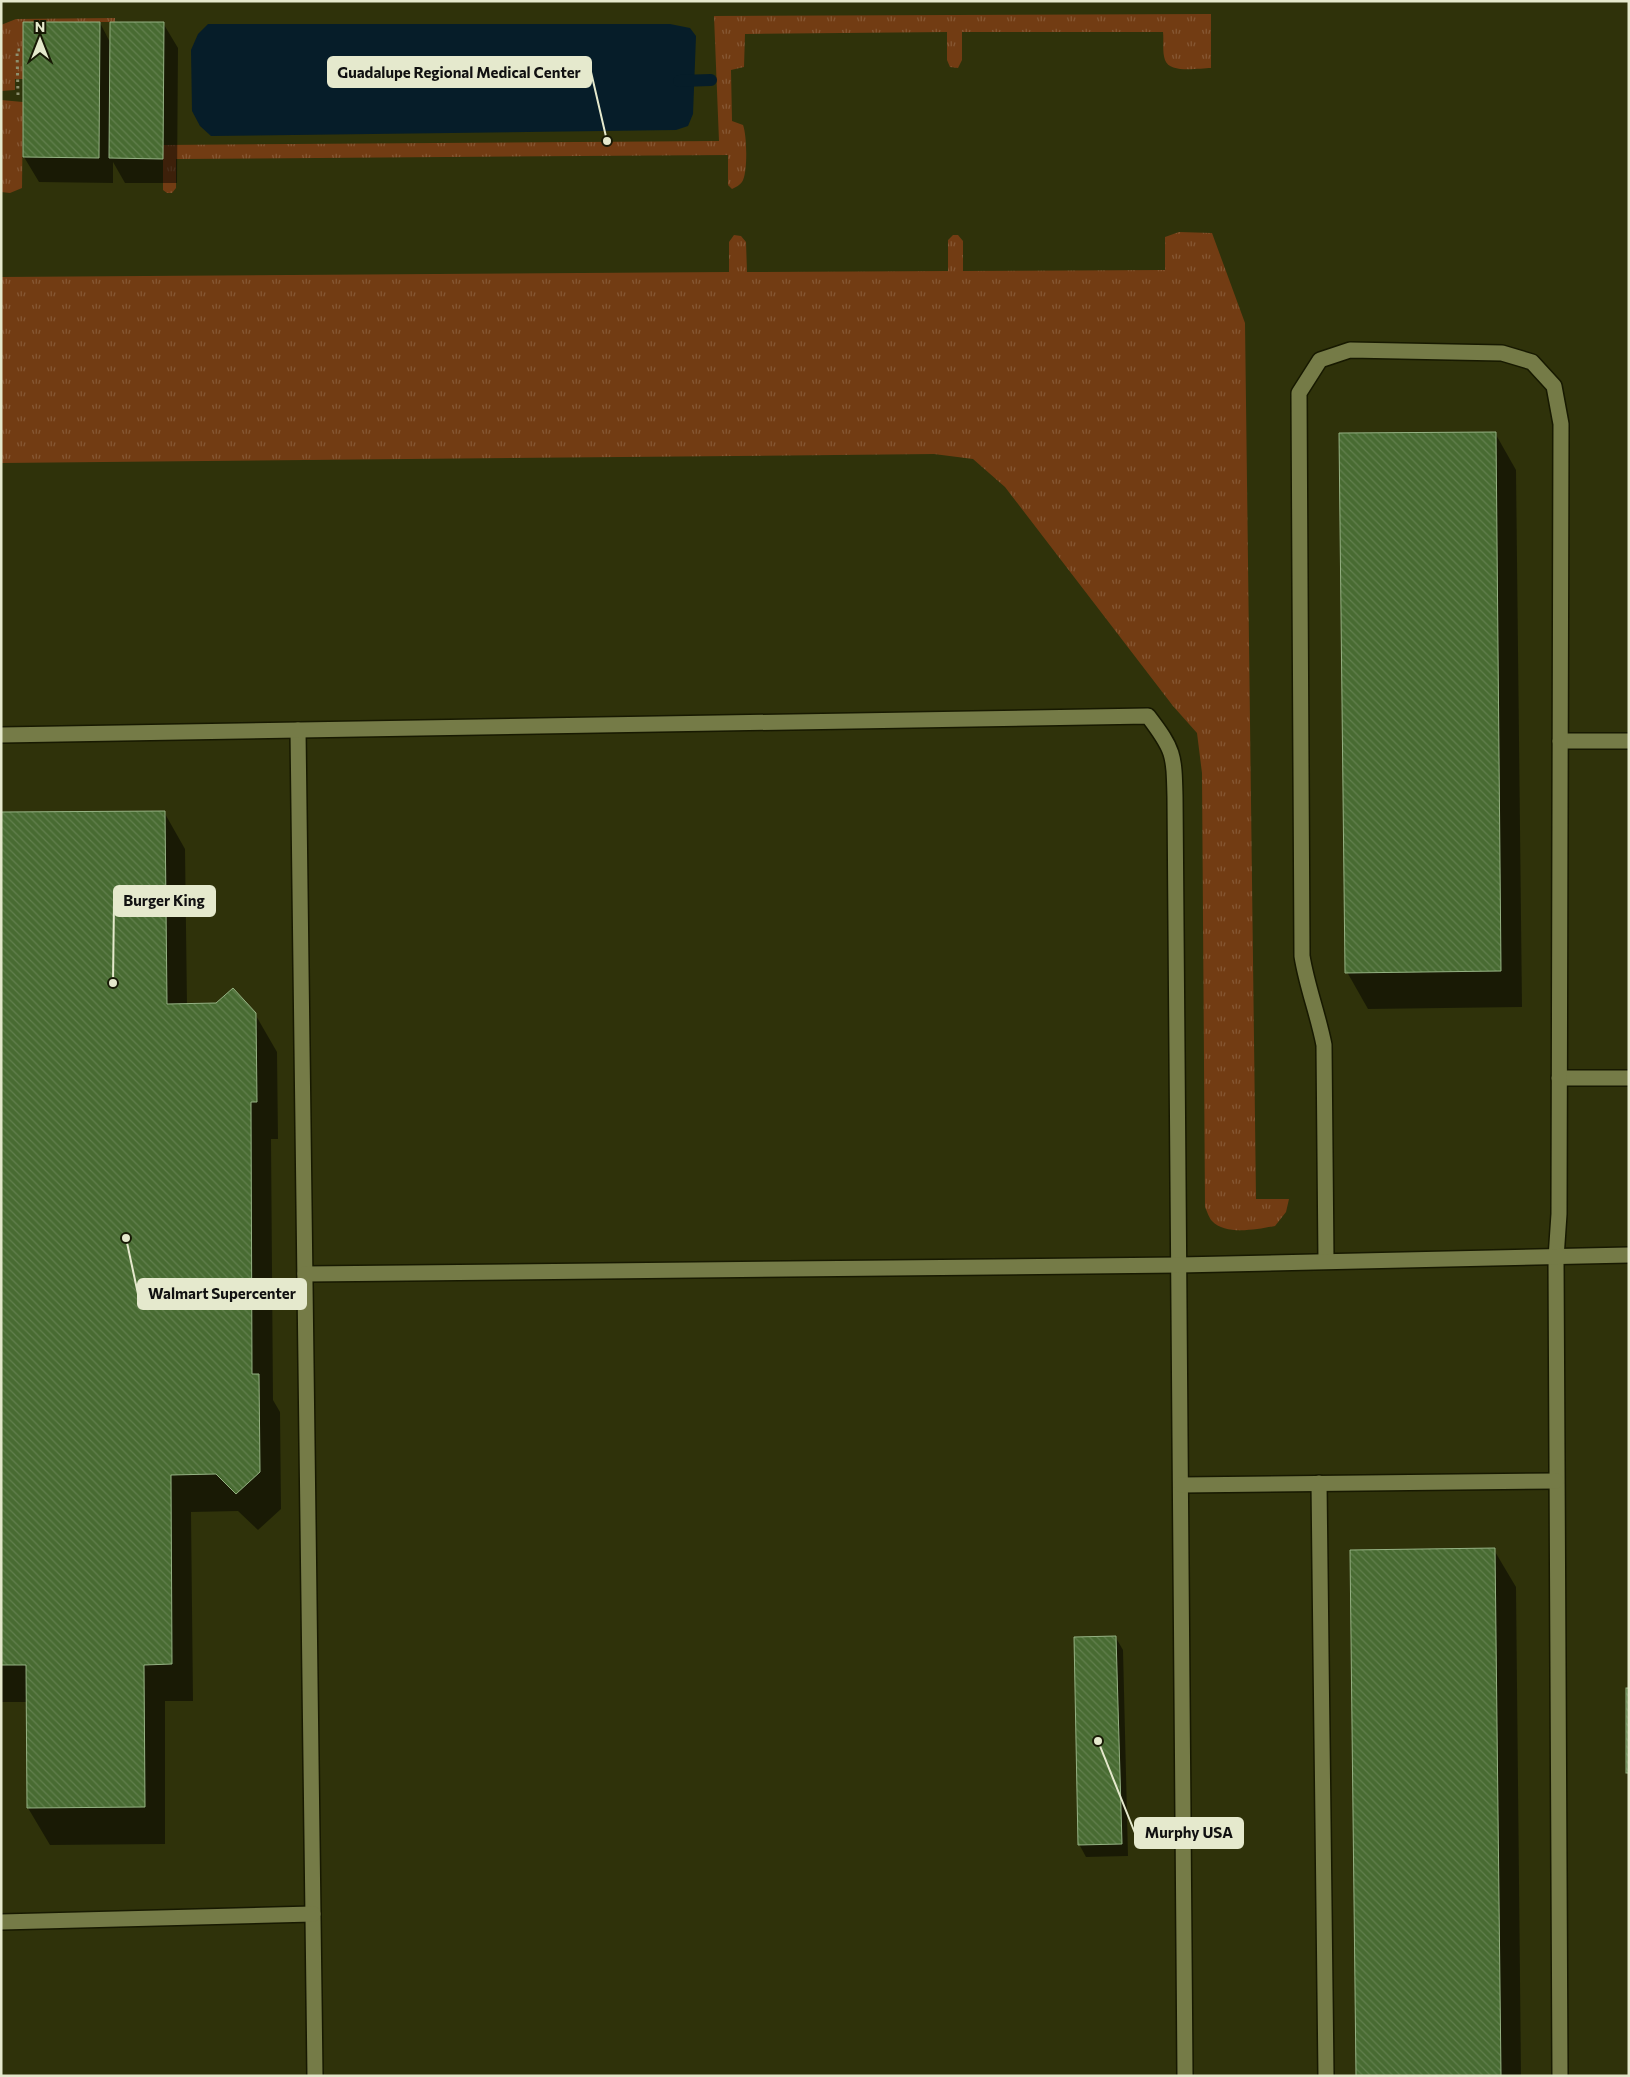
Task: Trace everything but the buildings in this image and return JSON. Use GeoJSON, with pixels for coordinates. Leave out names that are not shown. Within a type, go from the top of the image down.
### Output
{"type":"FeatureCollection","features":[{"type":"Feature","properties":{"kind":"lane"},"geometry":{"type":"LineString","coordinates":[[1326,1261],[1324,1045],[1319,1017],[1306,984],[1302,956],[1299,393],[1320,360],[1350,350],[1502,353],[1532,362],[1554,386],[1560,424],[1559,1214],[1556,1258],[1560,2076]]}},
{"type":"Feature","properties":{"kind":"lane"},"geometry":{"type":"LineString","coordinates":[[1,735],[1148,716],[1169,743],[1174,762],[1185,2076]]}},
{"type":"Feature","properties":{"kind":"lane"},"geometry":{"type":"LineString","coordinates":[[298,730],[315,2076]]}},
{"type":"Feature","properties":{"kind":"lane"},"geometry":{"type":"LineString","coordinates":[[1560,741],[1629,741]]}},
{"type":"Feature","properties":{"kind":"lane"},"geometry":{"type":"LineString","coordinates":[[1559,1078],[1629,1078]]}},
{"type":"Feature","properties":{"kind":"lane"},"geometry":{"type":"LineString","coordinates":[[305,1274],[1179,1265],[1629,1255]]}},
{"type":"Feature","properties":{"kind":"lane"},"geometry":{"type":"LineString","coordinates":[[1181,1485],[1556,1481]]}},
{"type":"Feature","properties":{"kind":"lane"},"geometry":{"type":"LineString","coordinates":[[1319,1483],[1326,2076]]}},
{"type":"Feature","properties":{"kind":"lane"},"geometry":{"type":"LineString","coordinates":[[1,1922],[313,1914]]}},
{"type":"Feature","properties":{"kind":"path"},"geometry":{"type":"LineString","coordinates":[[18,95],[17,50],[24,50]]}},
{"type":"Feature","properties":{"kind":"green space"},"geometry":{"type":"Polygon","coordinates":[[[1211,14],[1211,68],[1192,69],[1179,69],[1168,64],[1165,60],[1163,32],[962,32],[962,60],[958,68],[950,67],[947,60],[947,32],[745,34],[744,67],[731,70],[732,121],[743,125],[746,163],[742,182],[732,189],[728,185],[728,155],[176,159],[176,188],[172,193],[167,193],[163,190],[163,145],[719,141],[714,16],[1211,14]]]}},
{"type":"Feature","properties":{"kind":"green space"},"geometry":{"type":"Polygon","coordinates":[[[115,18],[115,22],[24,22],[23,79],[15,79],[15,90],[1,91],[1,25],[16,19],[115,18]]]}},
{"type":"Feature","properties":{"kind":"green space"},"geometry":{"type":"Polygon","coordinates":[[[1,100],[23,102],[22,188],[10,193],[1,192],[1,100]]]}},
{"type":"Feature","properties":{"kind":"green space"},"geometry":{"type":"Polygon","coordinates":[[[1179,232],[1212,233],[1245,323],[1256,1199],[1289,1199],[1286,1212],[1275,1226],[1260,1229],[1225,1229],[1212,1221],[1205,1207],[1202,773],[1197,733],[1173,706],[1005,487],[973,459],[934,454],[1,463],[1,277],[729,272],[729,242],[734,235],[741,236],[746,242],[747,272],[948,271],[948,240],[953,235],[958,235],[963,241],[963,271],[1165,270],[1165,237],[1179,232]]]}},
{"type":"Feature","properties":{"kind":"water"},"geometry":{"type":"Polygon","coordinates":[[[208,24],[670,24],[690,28],[696,36],[693,114],[688,126],[676,130],[211,136],[200,126],[192,111],[191,50],[198,34],[208,24]]]}},
{"type":"Feature","properties":{"kind":"waterway"},"geometry":{"type":"LineString","coordinates":[[679,81],[711,80]]}},
{"type":"Feature","properties":{"kind":"place","name":"Guadalupe Regional Medical Center"},"geometry":{"type":"Point","coordinates":[607,141]}},
{"type":"Feature","properties":{"kind":"place","name":"Burger King"},"geometry":{"type":"Point","coordinates":[113,983]}},
{"type":"Feature","properties":{"kind":"place","name":"Walmart Supercenter"},"geometry":{"type":"Point","coordinates":[126,1238]}},
{"type":"Feature","properties":{"kind":"place","name":"Murphy USA"},"geometry":{"type":"Point","coordinates":[1098,1741]}}]}
